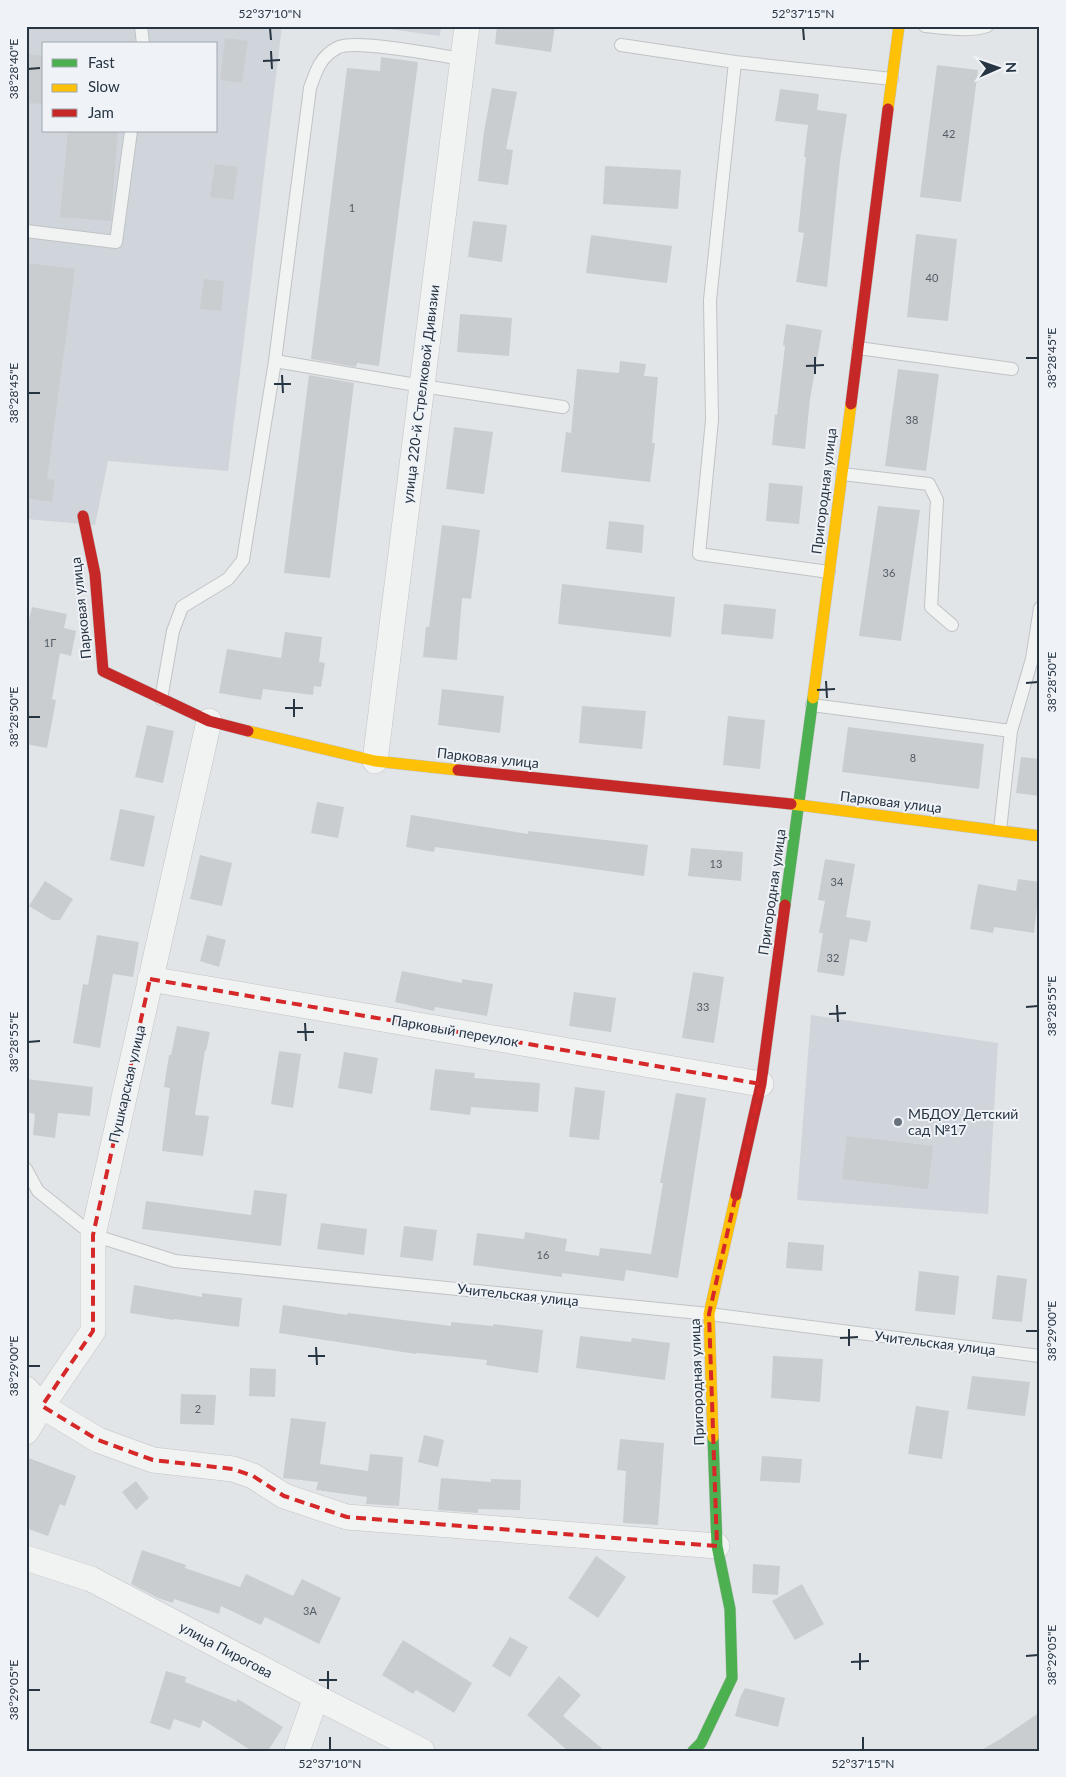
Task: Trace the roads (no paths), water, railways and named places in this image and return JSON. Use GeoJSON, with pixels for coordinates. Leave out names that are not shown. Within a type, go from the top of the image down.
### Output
{"type":"FeatureCollection","features":[{"type":"Feature","properties":{"kind":"street","name":"улица 220-й Стрелковой Дивизии"},"geometry":{"type":"LineString","coordinates":[[375,761],[467,26]]}},
{"type":"Feature","properties":{"kind":"street","name":"Пригородная улица"},"geometry":{"type":"LineString","coordinates":[[693,1751],[700,1743],[732,1678],[730,1609],[717,1546],[709,1314],[761,1084],[799,806],[899,26]]}},
{"type":"Feature","properties":{"kind":"street","name":"Парковая улица"},"geometry":{"type":"LineString","coordinates":[[83,516],[95,574],[103,671],[209,720],[375,761],[799,806],[1040,836]]}},
{"type":"Feature","properties":{"kind":"street","name":"Пушкарская улица"},"geometry":{"type":"LineString","coordinates":[[26,1432],[34,1398],[93,1331],[94,1235],[209,720]]}},
{"type":"Feature","properties":{"kind":"street","name":"Парковый переулок"},"geometry":{"type":"LineString","coordinates":[[150,979],[761,1084]]}},
{"type":"Feature","properties":{"kind":"street"},"geometry":{"type":"LineString","coordinates":[[34,1398],[98,1440],[153,1460],[233,1469],[253,1476],[284,1496],[347,1517],[717,1546]]}},
{"type":"Feature","properties":{"kind":"street","name":"улица Пирогова"},"geometry":{"type":"LineString","coordinates":[[26,1558],[91,1579],[422,1751]]}},
{"type":"Feature","properties":{"kind":"street"},"geometry":{"type":"LineString","coordinates":[[297,1751],[316,1697]]}},
{"type":"Feature","properties":{"kind":"lane"},"geometry":{"type":"LineString","coordinates":[[141,26],[143,42]]}},
{"type":"Feature","properties":{"kind":"lane"},"geometry":{"type":"LineString","coordinates":[[925,26],[981,28],[987,26]]}},
{"type":"Feature","properties":{"kind":"lane"},"geometry":{"type":"LineString","coordinates":[[161,699],[173,631],[182,608],[228,579],[243,560],[275,361],[310,88],[320,61],[338,46],[360,45],[463,59]]}},
{"type":"Feature","properties":{"kind":"lane"},"geometry":{"type":"LineString","coordinates":[[620,45],[736,62],[892,80]]}},
{"type":"Feature","properties":{"kind":"lane"},"geometry":{"type":"LineString","coordinates":[[736,62],[710,300],[712,420],[698,554],[829,572]]}},
{"type":"Feature","properties":{"kind":"lane"},"geometry":{"type":"LineString","coordinates":[[26,231],[116,242],[131,132]]}},
{"type":"Feature","properties":{"kind":"lane"},"geometry":{"type":"LineString","coordinates":[[858,348],[1012,369]]}},
{"type":"Feature","properties":{"kind":"lane"},"geometry":{"type":"LineString","coordinates":[[275,361],[422,386],[563,407]]}},
{"type":"Feature","properties":{"kind":"lane"},"geometry":{"type":"LineString","coordinates":[[842,474],[929,484],[937,500],[931,607],[952,625]]}},
{"type":"Feature","properties":{"kind":"lane"},"geometry":{"type":"LineString","coordinates":[[1000,830],[1010,731],[1032,659],[1040,608]]}},
{"type":"Feature","properties":{"kind":"lane"},"geometry":{"type":"LineString","coordinates":[[812,705],[1010,731]]}},
{"type":"Feature","properties":{"kind":"lane","name":"Учительская улица"},"geometry":{"type":"LineString","coordinates":[[26,1169],[38,1191],[94,1235],[175,1261],[709,1314],[1040,1356]]}},
{"type":"Feature","properties":{"kind":"place","name":"МБДОУ Детский сад №17"},"geometry":{"type":"Point","coordinates":[898,1122]}}]}
